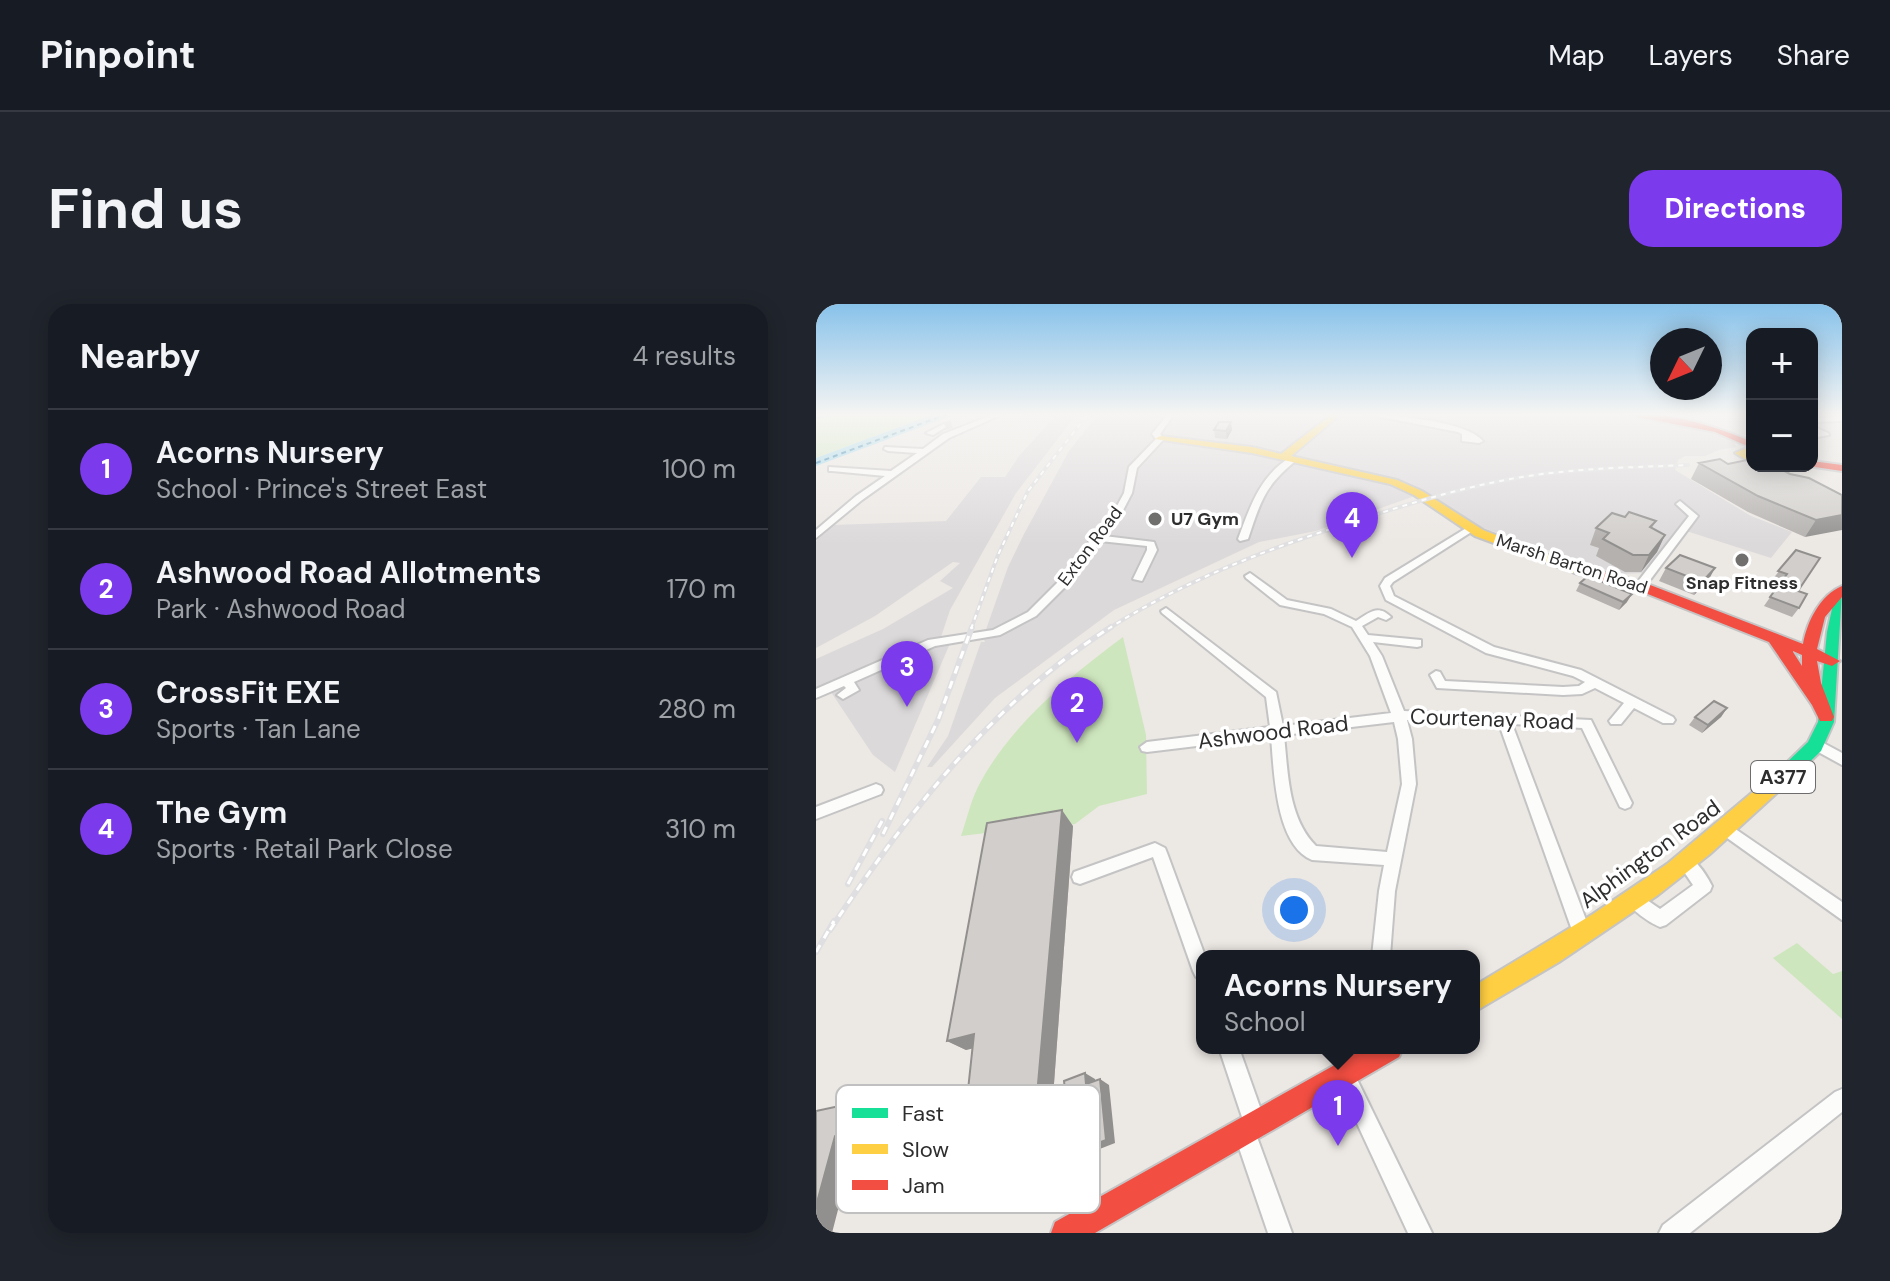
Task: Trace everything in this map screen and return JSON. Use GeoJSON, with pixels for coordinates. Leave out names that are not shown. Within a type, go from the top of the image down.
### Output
{"type":"FeatureCollection","features":[{"type":"Feature","properties":{"kind":"main road","name":"Marsh Barton Road"},"geometry":{"type":"LineString","coordinates":[[1285,457],[1406,487],[1471,529],[1573,568],[1640,586],[1832,661]]}},
{"type":"Feature","properties":{"kind":"main road"},"geometry":{"type":"LineString","coordinates":[[1818,465],[1841,468]]}},
{"type":"Feature","properties":{"kind":"main road","name":"Alphington Road"},"geometry":{"type":"LineString","coordinates":[[1822,710],[1804,651],[1815,620],[1831,597],[1842,593]]}},
{"type":"Feature","properties":{"kind":"main road","name":"Alphington Road"},"geometry":{"type":"LineString","coordinates":[[1480,996],[1686,863],[1728,830],[1816,744],[1822,710],[1831,691],[1833,638],[1842,593]]}},
{"type":"Feature","properties":{"kind":"main road","name":"Marsh Barton Road"},"geometry":{"type":"LineString","coordinates":[[1755,633],[1786,639],[1811,632]]}},
{"type":"Feature","properties":{"kind":"main road","name":"Marsh Barton Road"},"geometry":{"type":"LineString","coordinates":[[1755,633],[1782,647],[1806,690],[1822,710]]}},
{"type":"Feature","properties":{"kind":"main road"},"geometry":{"type":"LineString","coordinates":[[1804,651],[1821,651],[1833,638]]}},
{"type":"Feature","properties":{"kind":"main road"},"geometry":{"type":"LineString","coordinates":[[1066,1233],[1345,1076],[1376,1054]]}},
{"type":"Feature","properties":{"kind":"street"},"geometry":{"type":"LineString","coordinates":[[816,535],[917,457]]}},
{"type":"Feature","properties":{"kind":"street","name":"Exton Road"},"geometry":{"type":"LineString","coordinates":[[847,681],[932,643],[996,633],[1020,623],[1051,596],[1121,507],[1133,467],[1142,457]]}},
{"type":"Feature","properties":{"kind":"street"},"geometry":{"type":"LineString","coordinates":[[1243,539],[1275,469],[1289,458]]}},
{"type":"Feature","properties":{"kind":"street"},"geometry":{"type":"LineString","coordinates":[[832,469],[894,474]]}},
{"type":"Feature","properties":{"kind":"street"},"geometry":{"type":"LineString","coordinates":[[1640,586],[1694,516],[1680,504]]}},
{"type":"Feature","properties":{"kind":"street"},"geometry":{"type":"LineString","coordinates":[[1471,529],[1389,580],[1385,586],[1390,598],[1490,650],[1558,666],[1668,720]]}},
{"type":"Feature","properties":{"kind":"street"},"geometry":{"type":"LineString","coordinates":[[1097,538],[1151,544],[1152,550],[1138,579]]}},
{"type":"Feature","properties":{"kind":"street"},"geometry":{"type":"LineString","coordinates":[[1250,576],[1284,603],[1327,611],[1356,625],[1384,675],[1399,716],[1405,739],[1409,784],[1381,931],[1381,950]]}},
{"type":"Feature","properties":{"kind":"street"},"geometry":{"type":"LineString","coordinates":[[1166,611],[1272,695],[1288,811],[1304,845],[1312,853],[1394,859]]}},
{"type":"Feature","properties":{"kind":"street"},"geometry":{"type":"LineString","coordinates":[[1356,625],[1378,612],[1386,617]]}},
{"type":"Feature","properties":{"kind":"street"},"geometry":{"type":"LineString","coordinates":[[1366,638],[1417,643]]}},
{"type":"Feature","properties":{"kind":"street"},"geometry":{"type":"LineString","coordinates":[[1436,675],[1441,685],[1563,691],[1582,690],[1595,682]]}},
{"type":"Feature","properties":{"kind":"street"},"geometry":{"type":"LineString","coordinates":[[816,694],[847,681],[853,690],[843,695]]}},
{"type":"Feature","properties":{"kind":"street"},"geometry":{"type":"LineString","coordinates":[[1616,721],[1633,701]]}},
{"type":"Feature","properties":{"kind":"street","name":"Ashwood Road"},"geometry":{"type":"LineString","coordinates":[[1147,747],[1399,716]]}},
{"type":"Feature","properties":{"kind":"street","name":"Courtenay Road"},"geometry":{"type":"LineString","coordinates":[[1399,716],[1586,723],[1625,803]]}},
{"type":"Feature","properties":{"kind":"street"},"geometry":{"type":"LineString","coordinates":[[1504,719],[1582,933]]}},
{"type":"Feature","properties":{"kind":"street"},"geometry":{"type":"LineString","coordinates":[[1816,744],[1842,760]]}},
{"type":"Feature","properties":{"kind":"street"},"geometry":{"type":"LineString","coordinates":[[816,813],[876,790]]}},
{"type":"Feature","properties":{"kind":"street"},"geometry":{"type":"LineString","coordinates":[[1728,830],[1840,909]]}},
{"type":"Feature","properties":{"kind":"street"},"geometry":{"type":"LineString","coordinates":[[1080,877],[1155,850],[1159,853],[1196,955]]}},
{"type":"Feature","properties":{"kind":"street"},"geometry":{"type":"LineString","coordinates":[[1634,899],[1660,919],[1704,886],[1686,863]]}},
{"type":"Feature","properties":{"kind":"street"},"geometry":{"type":"LineString","coordinates":[[1231,1054],[1280,1233]]}},
{"type":"Feature","properties":{"kind":"street"},"geometry":{"type":"LineString","coordinates":[[1345,1076],[1420,1233]]}},
{"type":"Feature","properties":{"kind":"street"},"geometry":{"type":"LineString","coordinates":[[1671,1233],[1842,1099]]}},
{"type":"Feature","properties":{"kind":"shaded area"},"geometry":{"type":"Polygon","coordinates":[[[1018,457],[1044,457],[1016,493],[950,610],[941,637],[953,636],[895,772],[873,755],[827,686],[816,691],[816,659],[883,629],[953,588],[940,581],[960,563],[953,562],[875,616],[816,648],[816,541],[833,525],[946,521],[981,477],[1005,477],[1018,457]]]}},
{"type":"Feature","properties":{"kind":"shaded area"},"geometry":{"type":"Polygon","coordinates":[[[1066,457],[1683,457],[1678,460],[1675,470],[1751,516],[1792,532],[1771,558],[1680,529],[1644,573],[1618,574],[1480,527],[1425,495],[1412,497],[1316,531],[1259,542],[1114,610],[995,698],[932,767],[927,767],[948,736],[981,642],[985,642],[983,638],[1008,567],[1066,457]]]}},
{"type":"Feature","properties":{"kind":"green space"},"geometry":{"type":"Polygon","coordinates":[[[1123,637],[1146,735],[1147,794],[1099,806],[1075,824],[1003,837],[1003,831],[961,836],[977,789],[1008,741],[1062,685],[1123,637]]]}},
{"type":"Feature","properties":{"kind":"green space"},"geometry":{"type":"Polygon","coordinates":[[[1797,943],[1833,974],[1842,971],[1842,1019],[1773,958],[1797,943]]]}},
{"type":"Feature","properties":{"kind":"water"},"geometry":{"type":"Polygon","coordinates":[[[818,457],[839,457],[816,466],[818,457]]]}},
{"type":"Feature","properties":{"kind":"building"},"geometry":{"type":"Polygon","coordinates":[[[1720,459],[1728,464],[1746,460],[1746,472],[1786,472],[1809,478],[1842,495],[1842,515],[1816,520],[1758,496],[1699,463],[1720,459]]]}},
{"type":"Feature","properties":{"kind":"building"},"geometry":{"type":"Polygon","coordinates":[[[1629,512],[1656,521],[1650,527],[1665,535],[1649,555],[1633,555],[1603,539],[1609,533],[1596,528],[1612,513],[1625,517],[1629,512]]]}},
{"type":"Feature","properties":{"kind":"building"},"geometry":{"type":"Polygon","coordinates":[[[1796,550],[1820,558],[1798,591],[1807,594],[1799,608],[1770,597],[1787,574],[1778,571],[1796,550]]]}},
{"type":"Feature","properties":{"kind":"building"},"geometry":{"type":"Polygon","coordinates":[[[1680,555],[1715,568],[1702,582],[1666,568],[1680,555]]]}},
{"type":"Feature","properties":{"kind":"building"},"geometry":{"type":"Polygon","coordinates":[[[1588,576],[1632,594],[1623,602],[1580,583],[1588,576]]]}},
{"type":"Feature","properties":{"kind":"building"},"geometry":{"type":"Polygon","coordinates":[[[1714,701],[1727,708],[1708,725],[1695,717],[1714,701]]]}},
{"type":"Feature","properties":{"kind":"building"},"geometry":{"type":"Polygon","coordinates":[[[1062,810],[1038,1085],[969,1085],[974,1034],[947,1041],[987,823],[1062,810]]]}},
{"type":"Feature","properties":{"kind":"building"},"geometry":{"type":"Polygon","coordinates":[[[1085,1073],[1086,1084],[1100,1079],[1106,1140],[1100,1142],[1100,1085],[1064,1085],[1064,1081],[1085,1073]]]}},
{"type":"Feature","properties":{"kind":"building"},"geometry":{"type":"Polygon","coordinates":[[[836,1107],[836,1136],[816,1206],[816,1111],[836,1107]]]}},
{"type":"Feature","properties":{"kind":"ferry route"},"geometry":{"type":"LineString","coordinates":[[816,463],[831,457]]}},
{"type":"Feature","properties":{"kind":"railway"},"geometry":{"type":"LineString","coordinates":[[971,629],[998,555],[1028,491],[1054,457]]}},
{"type":"Feature","properties":{"kind":"railway"},"geometry":{"type":"LineString","coordinates":[[1109,628],[1169,594],[1233,565],[1298,540],[1431,498],[1542,474],[1688,465]]}},
{"type":"Feature","properties":{"kind":"railway"},"geometry":{"type":"LineString","coordinates":[[883,834],[938,720],[972,627]]}},
{"type":"Feature","properties":{"kind":"railway"},"geometry":{"type":"LineString","coordinates":[[830,930],[921,803],[990,725],[1068,657],[1109,628]]}},
{"type":"Feature","properties":{"kind":"railway"},"geometry":{"type":"LineString","coordinates":[[848,884],[882,821]]}},
{"type":"Feature","properties":{"kind":"railway"},"geometry":{"type":"LineString","coordinates":[[816,952],[834,921]]}},
{"type":"Feature","properties":{"kind":"traffic: fast"},"geometry":{"type":"LineString","coordinates":[[1785,775],[1815,746],[1826,722],[1834,632],[1842,595]]}},
{"type":"Feature","properties":{"kind":"traffic: slow"},"geometry":{"type":"LineString","coordinates":[[1284,457],[1393,482],[1418,493],[1479,533],[1583,571]]}},
{"type":"Feature","properties":{"kind":"traffic: slow"},"geometry":{"type":"LineString","coordinates":[[1480,996],[1576,938],[1674,871],[1785,775]]}},
{"type":"Feature","properties":{"kind":"traffic: jam"},"geometry":{"type":"LineString","coordinates":[[1818,465],[1842,468]]}},
{"type":"Feature","properties":{"kind":"traffic: jam"},"geometry":{"type":"LineString","coordinates":[[1583,571],[1640,586],[1832,661]]}},
{"type":"Feature","properties":{"kind":"traffic: jam"},"geometry":{"type":"LineString","coordinates":[[1826,717],[1813,683],[1809,649],[1818,617],[1842,590]]}},
{"type":"Feature","properties":{"kind":"traffic: jam"},"geometry":{"type":"LineString","coordinates":[[1776,643],[1786,652],[1815,700]]}},
{"type":"Feature","properties":{"kind":"traffic: jam"},"geometry":{"type":"LineString","coordinates":[[1066,1233],[1379,1054]]}},
{"type":"Feature","properties":{"kind":"place","name":"U7 Gym"},"geometry":{"type":"Point","coordinates":[1155,519]}},
{"type":"Feature","properties":{"kind":"place","name":"The Gym"},"geometry":{"type":"Point","coordinates":[1352,558]}},
{"type":"Feature","properties":{"kind":"place","name":"Snap Fitness"},"geometry":{"type":"Point","coordinates":[1742,560]}},
{"type":"Feature","properties":{"kind":"place","name":"CrossFit EXE"},"geometry":{"type":"Point","coordinates":[907,707]}},
{"type":"Feature","properties":{"kind":"place","name":"Ashwood Road Allotments"},"geometry":{"type":"Point","coordinates":[1077,743]}},
{"type":"Feature","properties":{"kind":"place","name":"Acorns Nursery"},"geometry":{"type":"Point","coordinates":[1338,1146]}}]}
